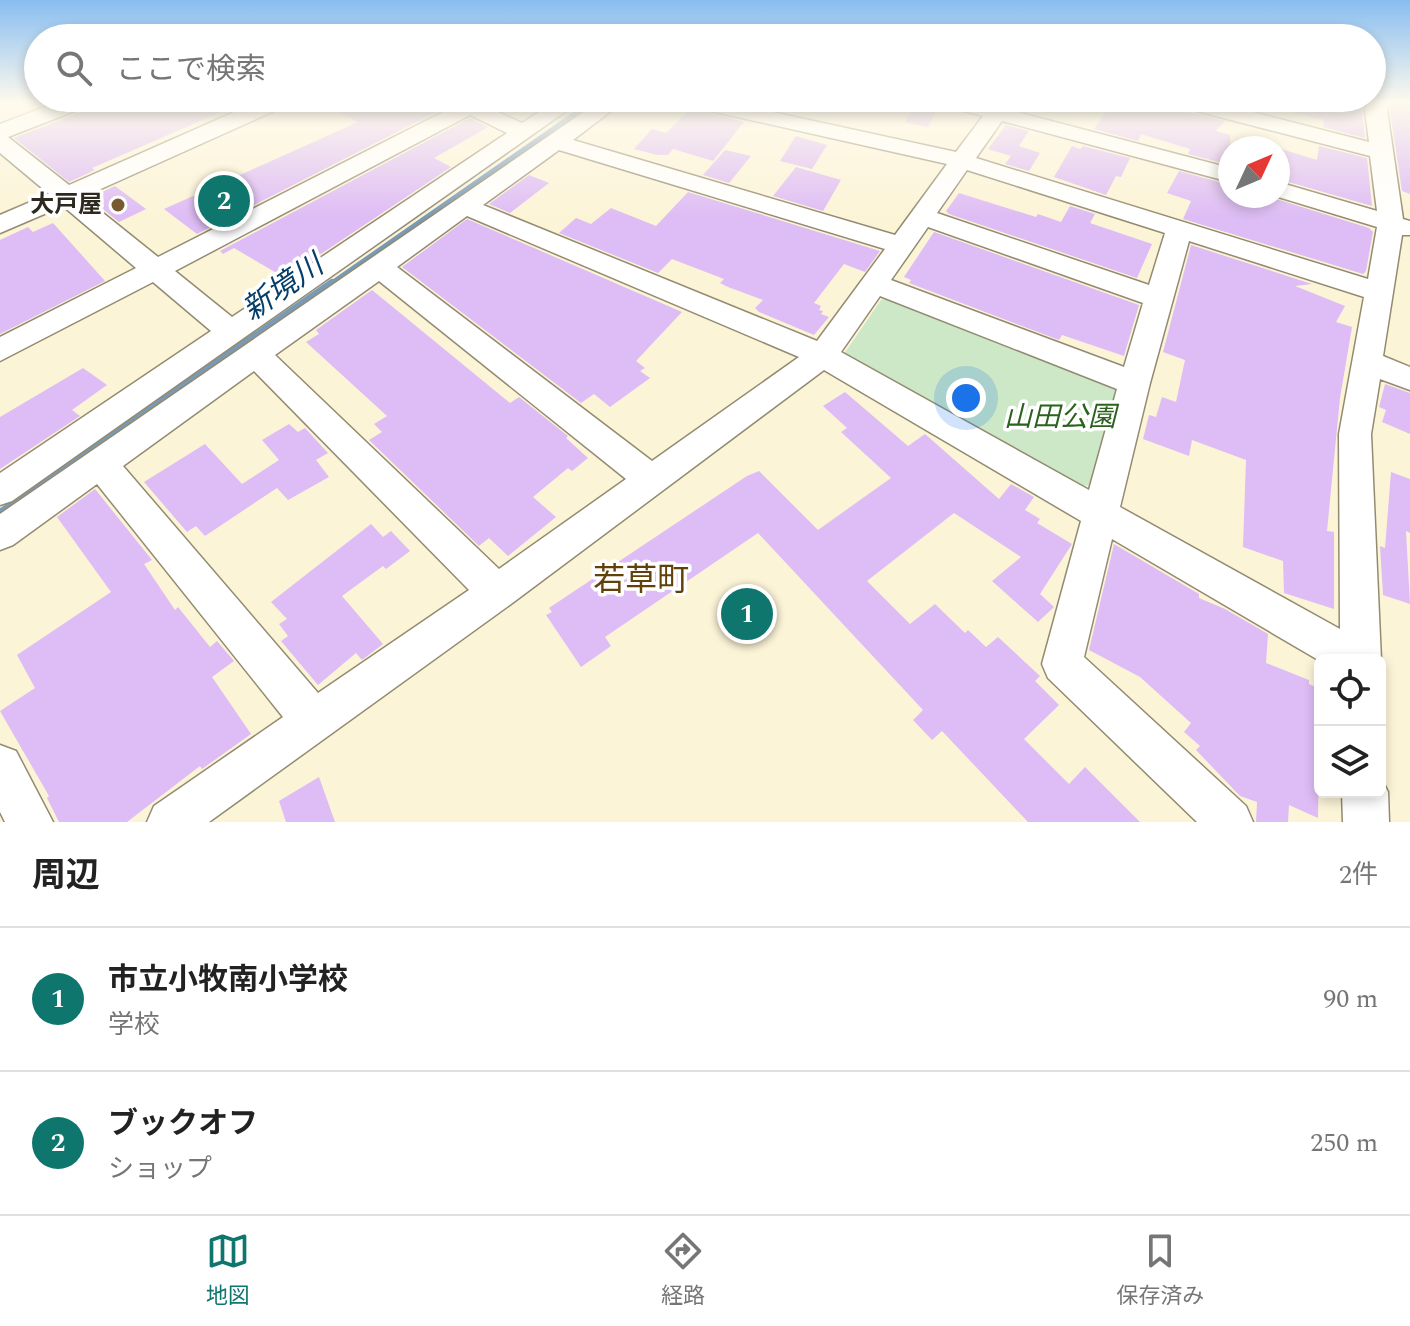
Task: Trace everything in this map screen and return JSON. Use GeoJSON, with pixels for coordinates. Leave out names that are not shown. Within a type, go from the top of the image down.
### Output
{"type":"FeatureCollection","features":[{"type":"Feature","properties":{"kind":"street"},"geometry":{"type":"LineString","coordinates":[[0,225],[189,140]]}},
{"type":"Feature","properties":{"kind":"street"},"geometry":{"type":"LineString","coordinates":[[0,350],[396,140]]}},
{"type":"Feature","properties":{"kind":"street"},"geometry":{"type":"LineString","coordinates":[[0,491],[243,344],[379,267],[473,189],[516,140]]}},
{"type":"Feature","properties":{"kind":"street"},"geometry":{"type":"LineString","coordinates":[[870,140],[963,161],[1378,292]]}},
{"type":"Feature","properties":{"kind":"street"},"geometry":{"type":"LineString","coordinates":[[170,822],[497,592],[823,355],[977,140]]}},
{"type":"Feature","properties":{"kind":"street"},"geometry":{"type":"LineString","coordinates":[[1115,140],[1218,171]]}},
{"type":"Feature","properties":{"kind":"street"},"geometry":{"type":"LineString","coordinates":[[1337,140],[1382,152]]}},
{"type":"Feature","properties":{"kind":"street"},"geometry":{"type":"LineString","coordinates":[[1358,654],[1355,434],[1378,292],[1401,226],[1380,140]]}},
{"type":"Feature","properties":{"kind":"street"},"geometry":{"type":"LineString","coordinates":[[0,141],[243,344],[497,592]]}},
{"type":"Feature","properties":{"kind":"street"},"geometry":{"type":"LineString","coordinates":[[0,534],[100,463],[243,344],[473,189],[556,142],[902,246]]}},
{"type":"Feature","properties":{"kind":"street"},"geometry":{"type":"LineString","coordinates":[[473,189],[823,355],[1347,654]]}},
{"type":"Feature","properties":{"kind":"street"},"geometry":{"type":"LineString","coordinates":[[1290,193],[1401,226]]}},
{"type":"Feature","properties":{"kind":"street"},"geometry":{"type":"LineString","coordinates":[[923,217],[1158,298]]}},
{"type":"Feature","properties":{"kind":"street"},"geometry":{"type":"LineString","coordinates":[[1179,230],[1134,383],[1062,664],[1230,822]]}},
{"type":"Feature","properties":{"kind":"street"},"geometry":{"type":"LineString","coordinates":[[379,267],[650,479]]}},
{"type":"Feature","properties":{"kind":"street"},"geometry":{"type":"LineString","coordinates":[[874,284],[1134,383]]}},
{"type":"Feature","properties":{"kind":"street"},"geometry":{"type":"LineString","coordinates":[[1366,361],[1410,379]]}},
{"type":"Feature","properties":{"kind":"street"},"geometry":{"type":"LineString","coordinates":[[100,463],[313,720]]}},
{"type":"Feature","properties":{"kind":"street"},"geometry":{"type":"LineString","coordinates":[[0,767],[30,822]]}},
{"type":"Feature","properties":{"kind":"street"},"geometry":{"type":"LineString","coordinates":[[1365,798],[1366,822]]}},
{"type":"Feature","properties":{"kind":"green space","name":"山田公園"},"geometry":{"type":"Polygon","coordinates":[[[891,298],[1112,383],[1120,392],[1094,485],[1081,486],[844,354],[881,300],[891,298]]]}},
{"type":"Feature","properties":{"kind":"building"},"geometry":{"type":"Polygon","coordinates":[[[17,140],[156,140],[92,168],[95,170],[69,182],[17,140]]]}},
{"type":"Feature","properties":{"kind":"building"},"geometry":{"type":"Polygon","coordinates":[[[317,140],[381,140],[197,234],[164,209],[317,140]]]}},
{"type":"Feature","properties":{"kind":"building"},"geometry":{"type":"Polygon","coordinates":[[[428,140],[465,140],[434,158],[451,167],[285,278],[234,248],[223,254],[220,251],[428,140]]]}},
{"type":"Feature","properties":{"kind":"building"},"geometry":{"type":"Polygon","coordinates":[[[642,140],[729,140],[713,161],[673,149],[668,155],[657,155],[634,149],[642,140]]]}},
{"type":"Feature","properties":{"kind":"building"},"geometry":{"type":"Polygon","coordinates":[[[793,140],[811,140],[827,145],[812,169],[780,161],[793,140]]]}},
{"type":"Feature","properties":{"kind":"building"},"geometry":{"type":"Polygon","coordinates":[[[994,140],[1023,140],[1019,146],[1040,153],[1029,171],[1005,164],[1011,156],[988,149],[994,140]]]}},
{"type":"Feature","properties":{"kind":"building"},"geometry":{"type":"Polygon","coordinates":[[[1162,140],[1218,140],[1218,162],[1188,154],[1190,149],[1162,140]]]}},
{"type":"Feature","properties":{"kind":"building"},"geometry":{"type":"Polygon","coordinates":[[[1394,140],[1410,140],[1410,194],[1402,191],[1394,140]]]}},
{"type":"Feature","properties":{"kind":"building"},"geometry":{"type":"Polygon","coordinates":[[[1072,146],[1130,158],[1121,177],[1116,176],[1106,195],[1054,177],[1072,146]]]}},
{"type":"Feature","properties":{"kind":"building"},"geometry":{"type":"Polygon","coordinates":[[[1319,146],[1367,158],[1372,206],[1290,182],[1290,152],[1317,160],[1319,146]]]}},
{"type":"Feature","properties":{"kind":"building"},"geometry":{"type":"Polygon","coordinates":[[[725,150],[751,156],[729,183],[703,175],[725,150]]]}},
{"type":"Feature","properties":{"kind":"building"},"geometry":{"type":"Polygon","coordinates":[[[796,167],[841,180],[823,211],[773,196],[796,167]]]}},
{"type":"Feature","properties":{"kind":"building"},"geometry":{"type":"Polygon","coordinates":[[[1179,171],[1218,182],[1218,208],[1290,208],[1290,203],[1369,228],[1373,232],[1366,271],[1363,274],[1183,219],[1191,201],[1167,193],[1179,171]]]}},
{"type":"Feature","properties":{"kind":"building"},"geometry":{"type":"Polygon","coordinates":[[[529,175],[549,183],[510,213],[489,204],[529,175]]]}},
{"type":"Feature","properties":{"kind":"building"},"geometry":{"type":"Polygon","coordinates":[[[115,186],[146,209],[119,222],[89,198],[115,186]]]}},
{"type":"Feature","properties":{"kind":"building"},"geometry":{"type":"Polygon","coordinates":[[[688,192],[880,251],[865,272],[844,264],[814,303],[821,306],[821,314],[829,317],[814,335],[759,312],[755,308],[763,300],[720,283],[724,279],[672,259],[658,273],[559,233],[576,218],[591,224],[611,208],[656,226],[688,192]]]}},
{"type":"Feature","properties":{"kind":"building"},"geometry":{"type":"Polygon","coordinates":[[[959,193],[1061,222],[1070,206],[1095,214],[1090,223],[1152,244],[1137,278],[949,214],[946,211],[959,193]]]}},
{"type":"Feature","properties":{"kind":"building"},"geometry":{"type":"Polygon","coordinates":[[[467,219],[682,312],[636,361],[645,368],[640,371],[650,378],[610,407],[594,394],[581,403],[402,267],[467,219]]]}},
{"type":"Feature","properties":{"kind":"building"},"geometry":{"type":"Polygon","coordinates":[[[53,223],[105,281],[0,334],[0,240],[28,227],[33,232],[53,223]]]}},
{"type":"Feature","properties":{"kind":"building"},"geometry":{"type":"Polygon","coordinates":[[[934,232],[1139,305],[1124,356],[1062,335],[1059,340],[909,283],[911,280],[904,277],[934,232]]]}},
{"type":"Feature","properties":{"kind":"building"},"geometry":{"type":"Polygon","coordinates":[[[1191,245],[1312,284],[1295,286],[1345,306],[1336,322],[1352,327],[1340,398],[1327,531],[1334,532],[1334,609],[1284,593],[1283,561],[1243,547],[1246,460],[1192,440],[1189,456],[1143,439],[1149,415],[1156,417],[1162,397],[1176,402],[1185,360],[1163,352],[1191,245]]]}},
{"type":"Feature","properties":{"kind":"building"},"geometry":{"type":"Polygon","coordinates":[[[372,290],[510,403],[519,397],[568,436],[566,438],[588,458],[572,471],[568,468],[533,497],[556,517],[508,556],[489,538],[479,546],[369,440],[382,432],[374,424],[387,416],[306,342],[319,334],[316,330],[372,290]]]}},
{"type":"Feature","properties":{"kind":"building"},"geometry":{"type":"Polygon","coordinates":[[[83,368],[107,385],[72,410],[80,416],[0,469],[0,417],[83,368]]]}},
{"type":"Feature","properties":{"kind":"building"},"geometry":{"type":"Polygon","coordinates":[[[1385,384],[1410,393],[1410,434],[1382,422],[1386,410],[1379,407],[1385,384]]]}},
{"type":"Feature","properties":{"kind":"building"},"geometry":{"type":"Polygon","coordinates":[[[845,392],[908,446],[925,434],[999,499],[1011,484],[1034,497],[1025,510],[1040,519],[1037,523],[1072,544],[1040,594],[1054,607],[1038,622],[992,581],[1021,557],[954,513],[867,581],[910,624],[935,604],[965,633],[968,630],[986,647],[998,637],[1040,676],[1035,681],[1059,705],[1024,739],[1069,784],[1085,767],[1140,822],[1028,822],[942,731],[932,740],[913,720],[923,710],[758,533],[605,637],[611,646],[581,667],[546,615],[552,612],[549,608],[747,476],[759,471],[818,530],[891,478],[841,432],[847,428],[823,406],[845,392]]]}},
{"type":"Feature","properties":{"kind":"building"},"geometry":{"type":"Polygon","coordinates":[[[289,424],[298,432],[305,428],[328,453],[316,460],[329,477],[288,500],[277,488],[205,536],[196,526],[187,532],[144,482],[205,444],[242,484],[279,460],[262,440],[289,424]]]}},
{"type":"Feature","properties":{"kind":"building"},"geometry":{"type":"Polygon","coordinates":[[[1391,472],[1410,479],[1410,533],[1406,531],[1410,604],[1383,595],[1380,546],[1385,548],[1391,472]]]}},
{"type":"Feature","properties":{"kind":"building"},"geometry":{"type":"Polygon","coordinates":[[[95,489],[152,560],[144,564],[175,610],[178,607],[210,647],[217,641],[234,661],[212,677],[251,734],[202,769],[200,766],[127,822],[59,822],[47,798],[49,796],[0,711],[35,688],[17,655],[111,592],[57,517],[95,489]]]}},
{"type":"Feature","properties":{"kind":"building"},"geometry":{"type":"Polygon","coordinates":[[[371,524],[383,537],[391,531],[410,551],[342,596],[383,644],[362,660],[356,653],[318,685],[281,641],[288,636],[279,624],[287,619],[271,602],[371,524]]]}},
{"type":"Feature","properties":{"kind":"building"},"geometry":{"type":"Polygon","coordinates":[[[1114,544],[1199,594],[1199,598],[1268,634],[1266,663],[1309,680],[1309,684],[1314,686],[1314,798],[1318,798],[1318,818],[1289,805],[1288,822],[1256,822],[1257,802],[1240,796],[1196,750],[1200,746],[1184,732],[1191,723],[1140,677],[1089,650],[1114,544]]]}},
{"type":"Feature","properties":{"kind":"building"},"geometry":{"type":"Polygon","coordinates":[[[319,777],[335,822],[286,822],[279,801],[319,777]]]}},
{"type":"Feature","properties":{"kind":"waterway","name":"新境川"},"geometry":{"type":"LineString","coordinates":[[330,285],[538,140]]}},
{"type":"Feature","properties":{"kind":"waterway","name":"新境川"},"geometry":{"type":"LineString","coordinates":[[0,513],[332,283]]}},
{"type":"Feature","properties":{"kind":"place","name":"ブックオフ"},"geometry":{"type":"Point","coordinates":[224,201]}},
{"type":"Feature","properties":{"kind":"place","name":"大戸屋"},"geometry":{"type":"Point","coordinates":[118,205]}},
{"type":"Feature","properties":{"kind":"place","name":"市立小牧南小学校"},"geometry":{"type":"Point","coordinates":[747,614]}},
{"type":"Feature","properties":{"kind":"district","name":"若草町"},"geometry":{"type":"Point","coordinates":[641,580]}}]}
